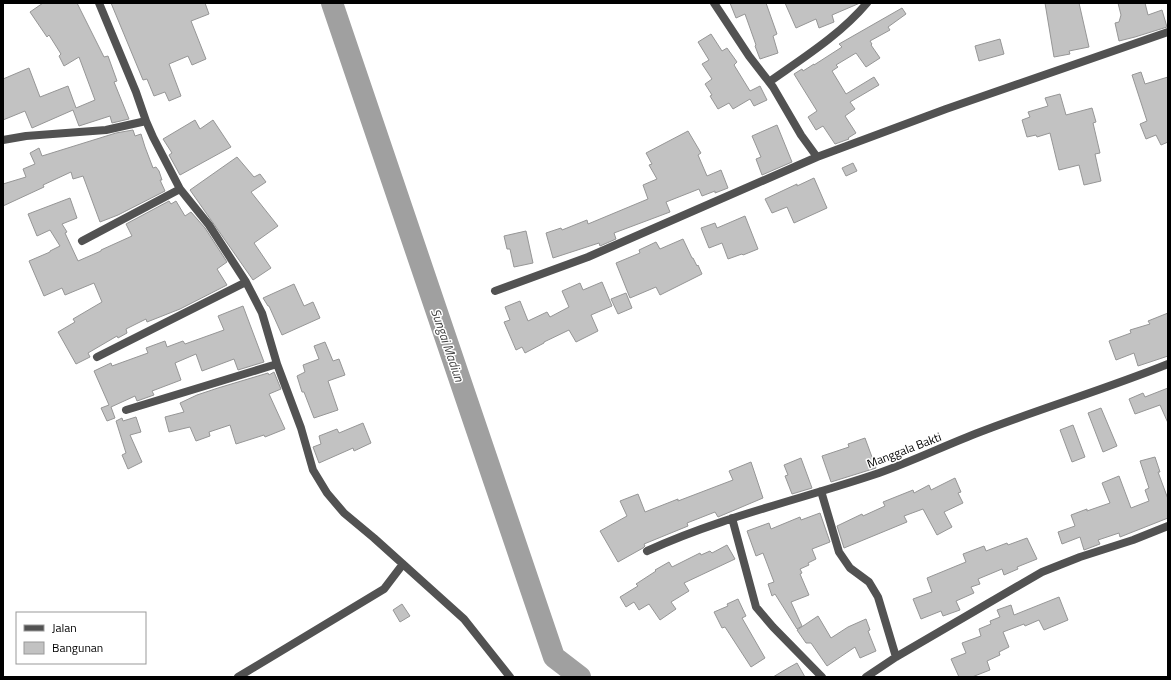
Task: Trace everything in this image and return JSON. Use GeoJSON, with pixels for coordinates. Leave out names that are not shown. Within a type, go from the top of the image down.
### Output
{"type":"FeatureCollection","features":[{"type":"Feature","properties":{"kind":"street"},"geometry":{"type":"LineString","coordinates":[[99,3],[136,92],[146,121],[180,189],[209,225],[246,282],[262,313],[277,364],[301,428],[313,470],[323,488],[344,513],[464,619],[510,677]]}},
{"type":"Feature","properties":{"kind":"street"},"geometry":{"type":"LineString","coordinates":[[714,3],[769,82],[801,135],[817,157]]}},
{"type":"Feature","properties":{"kind":"street"},"geometry":{"type":"LineString","coordinates":[[769,82],[817,48],[856,16],[867,3]]}},
{"type":"Feature","properties":{"kind":"street"},"geometry":{"type":"LineString","coordinates":[[495,291],[588,257],[817,157],[946,109],[1168,32]]}},
{"type":"Feature","properties":{"kind":"street"},"geometry":{"type":"LineString","coordinates":[[3,140],[26,136],[106,130],[146,121]]}},
{"type":"Feature","properties":{"kind":"street"},"geometry":{"type":"LineString","coordinates":[[82,241],[180,189]]}},
{"type":"Feature","properties":{"kind":"street"},"geometry":{"type":"LineString","coordinates":[[98,356],[246,282]]}},
{"type":"Feature","properties":{"kind":"street"},"geometry":{"type":"LineString","coordinates":[[126,410],[277,364]]}},
{"type":"Feature","properties":{"kind":"street","name":"Manggala Bakti"},"geometry":{"type":"LineString","coordinates":[[647,551],[677,537],[732,518],[880,473],[988,430],[1168,364]]}},
{"type":"Feature","properties":{"kind":"street"},"geometry":{"type":"LineString","coordinates":[[821,491],[839,552],[850,568],[869,582],[878,597],[896,657]]}},
{"type":"Feature","properties":{"kind":"street"},"geometry":{"type":"LineString","coordinates":[[732,518],[756,608],[772,627],[822,677]]}},
{"type":"Feature","properties":{"kind":"street"},"geometry":{"type":"LineString","coordinates":[[866,677],[896,657],[1042,572],[1168,526]]}},
{"type":"Feature","properties":{"kind":"street"},"geometry":{"type":"LineString","coordinates":[[238,677],[384,589],[403,564]]}},
{"type":"Feature","properties":{"kind":"building"},"geometry":{"type":"Polygon","coordinates":[[[43,3],[77,3],[104,57],[108,56],[117,81],[114,82],[129,119],[112,123],[110,116],[79,126],[73,110],[32,128],[25,111],[3,120],[3,79],[29,68],[40,97],[68,86],[76,108],[95,100],[79,57],[64,66],[59,56],[61,54],[49,35],[47,37],[30,12],[43,3]]]}},
{"type":"Feature","properties":{"kind":"building"},"geometry":{"type":"Polygon","coordinates":[[[111,3],[205,3],[209,14],[191,21],[206,59],[192,65],[188,56],[169,64],[181,96],[169,101],[165,92],[154,96],[147,79],[143,80],[111,3]]]}},
{"type":"Feature","properties":{"kind":"building"},"geometry":{"type":"Polygon","coordinates":[[[730,3],[766,3],[777,34],[773,36],[778,53],[760,59],[745,14],[736,18],[730,3]]]}},
{"type":"Feature","properties":{"kind":"building"},"geometry":{"type":"Polygon","coordinates":[[[785,3],[860,3],[832,15],[834,22],[819,28],[816,19],[796,28],[785,3]]]}},
{"type":"Feature","properties":{"kind":"building"},"geometry":{"type":"Polygon","coordinates":[[[1045,3],[1079,3],[1089,47],[1069,51],[1070,54],[1054,57],[1045,3]]]}},
{"type":"Feature","properties":{"kind":"building"},"geometry":{"type":"Polygon","coordinates":[[[1118,3],[1145,3],[1148,15],[1162,10],[1167,27],[1119,41],[1115,23],[1119,22],[1121,15],[1118,3]]]}},
{"type":"Feature","properties":{"kind":"building"},"geometry":{"type":"Polygon","coordinates":[[[902,8],[906,14],[888,27],[890,30],[870,41],[880,58],[866,67],[856,53],[836,65],[838,67],[832,71],[846,94],[874,77],[879,85],[850,102],[855,109],[845,116],[856,133],[848,138],[849,139],[835,144],[823,126],[816,130],[808,117],[817,111],[794,74],[802,69],[803,71],[814,65],[842,47],[839,44],[902,8]]]}},
{"type":"Feature","properties":{"kind":"building"},"geometry":{"type":"Polygon","coordinates":[[[711,34],[722,51],[727,48],[737,62],[734,65],[750,91],[760,86],[767,100],[754,106],[750,99],[733,109],[729,103],[718,109],[705,84],[712,79],[702,64],[709,60],[698,42],[711,34]]]}},
{"type":"Feature","properties":{"kind":"building"},"geometry":{"type":"Polygon","coordinates":[[[1000,39],[1004,54],[979,61],[975,46],[1000,39]]]}},
{"type":"Feature","properties":{"kind":"building"},"geometry":{"type":"Polygon","coordinates":[[[1141,72],[1145,84],[1168,77],[1168,142],[1161,145],[1156,135],[1146,139],[1140,124],[1147,121],[1132,75],[1141,72]]]}},
{"type":"Feature","properties":{"kind":"building"},"geometry":{"type":"Polygon","coordinates":[[[1060,94],[1066,115],[1092,108],[1096,122],[1093,123],[1100,153],[1095,154],[1101,181],[1084,185],[1079,165],[1059,170],[1050,133],[1037,137],[1036,135],[1027,137],[1022,120],[1030,117],[1028,112],[1048,106],[1045,98],[1060,94]]]}},
{"type":"Feature","properties":{"kind":"building"},"geometry":{"type":"Polygon","coordinates":[[[195,120],[200,129],[213,120],[231,147],[180,175],[169,155],[172,153],[163,139],[195,120]]]}},
{"type":"Feature","properties":{"kind":"building"},"geometry":{"type":"Polygon","coordinates":[[[777,125],[792,162],[762,175],[756,159],[761,157],[752,136],[777,125]]]}},
{"type":"Feature","properties":{"kind":"building"},"geometry":{"type":"Polygon","coordinates":[[[133,130],[135,136],[141,134],[153,168],[156,167],[159,171],[162,180],[160,180],[165,191],[118,215],[100,222],[83,176],[73,179],[71,172],[43,185],[44,187],[3,206],[3,184],[26,177],[23,169],[35,164],[30,153],[39,148],[42,156],[116,133],[133,130]]]}},
{"type":"Feature","properties":{"kind":"building"},"geometry":{"type":"Polygon","coordinates":[[[688,131],[701,153],[698,155],[707,176],[721,170],[728,188],[702,196],[699,189],[666,202],[670,212],[614,233],[616,239],[600,246],[599,243],[553,258],[546,233],[561,228],[562,230],[587,220],[588,224],[648,199],[643,185],[657,179],[649,165],[652,164],[646,153],[688,131]]]}},
{"type":"Feature","properties":{"kind":"building"},"geometry":{"type":"Polygon","coordinates":[[[237,157],[254,177],[260,174],[266,182],[251,192],[278,226],[254,243],[271,268],[253,280],[190,190],[237,157]]]}},
{"type":"Feature","properties":{"kind":"building"},"geometry":{"type":"Polygon","coordinates":[[[853,163],[857,171],[846,176],[842,168],[853,163]]]}},
{"type":"Feature","properties":{"kind":"building"},"geometry":{"type":"Polygon","coordinates":[[[814,178],[827,208],[794,223],[787,207],[772,213],[765,199],[814,178]]]}},
{"type":"Feature","properties":{"kind":"building"},"geometry":{"type":"Polygon","coordinates":[[[70,198],[77,218],[62,224],[67,232],[65,233],[78,261],[132,236],[126,224],[169,201],[171,204],[176,201],[185,216],[191,212],[205,228],[227,262],[217,269],[227,285],[180,309],[147,322],[146,319],[126,329],[127,333],[118,338],[117,336],[88,353],[90,357],[76,364],[58,332],[75,322],[73,319],[102,302],[94,283],[65,295],[62,288],[44,296],[29,261],[60,246],[50,230],[37,236],[28,214],[70,198]]]}},
{"type":"Feature","properties":{"kind":"building"},"geometry":{"type":"Polygon","coordinates":[[[745,216],[758,249],[728,259],[722,243],[709,248],[701,228],[715,223],[717,228],[745,216]]]}},
{"type":"Feature","properties":{"kind":"building"},"geometry":{"type":"Polygon","coordinates":[[[526,231],[533,263],[514,267],[510,249],[507,249],[504,236],[526,231]]]}},
{"type":"Feature","properties":{"kind":"building"},"geometry":{"type":"Polygon","coordinates":[[[683,239],[702,274],[660,295],[656,287],[630,298],[616,263],[640,253],[639,250],[656,242],[660,249],[683,239]]]}},
{"type":"Feature","properties":{"kind":"building"},"geometry":{"type":"Polygon","coordinates":[[[602,282],[612,306],[591,315],[598,331],[576,342],[569,330],[525,353],[522,347],[516,350],[504,322],[510,320],[505,307],[520,301],[528,321],[547,312],[550,317],[569,307],[562,291],[580,283],[583,290],[602,282]]]}},
{"type":"Feature","properties":{"kind":"building"},"geometry":{"type":"Polygon","coordinates":[[[294,284],[304,306],[313,302],[320,318],[282,335],[269,306],[263,298],[294,284]]]}},
{"type":"Feature","properties":{"kind":"building"},"geometry":{"type":"Polygon","coordinates":[[[626,293],[632,308],[618,314],[611,299],[626,293]]]}},
{"type":"Feature","properties":{"kind":"building"},"geometry":{"type":"Polygon","coordinates":[[[243,306],[264,362],[238,370],[234,359],[202,371],[196,354],[175,363],[181,380],[152,391],[154,395],[137,401],[135,396],[111,407],[115,418],[107,421],[101,408],[109,405],[94,371],[111,363],[112,366],[148,353],[146,348],[165,341],[167,347],[183,341],[185,344],[224,330],[218,316],[243,306]]]}},
{"type":"Feature","properties":{"kind":"building"},"geometry":{"type":"Polygon","coordinates":[[[1168,313],[1168,356],[1138,366],[1134,353],[1116,360],[1109,341],[1131,333],[1130,330],[1150,324],[1148,321],[1168,313]]]}},
{"type":"Feature","properties":{"kind":"building"},"geometry":{"type":"Polygon","coordinates":[[[325,342],[333,361],[339,359],[345,375],[328,381],[338,410],[314,418],[304,392],[302,392],[297,376],[305,372],[303,365],[319,359],[314,346],[325,342]]]}},
{"type":"Feature","properties":{"kind":"building"},"geometry":{"type":"Polygon","coordinates":[[[274,372],[281,389],[269,394],[285,429],[265,437],[264,435],[236,444],[230,425],[209,432],[210,436],[196,441],[190,427],[169,432],[165,417],[184,412],[180,403],[218,388],[268,373],[269,375],[274,372]]]}},
{"type":"Feature","properties":{"kind":"building"},"geometry":{"type":"Polygon","coordinates":[[[1168,388],[1168,423],[1160,405],[1135,414],[1129,399],[1143,393],[1145,397],[1168,388]]]}},
{"type":"Feature","properties":{"kind":"building"},"geometry":{"type":"Polygon","coordinates":[[[1101,408],[1117,446],[1103,452],[1088,413],[1101,408]]]}},
{"type":"Feature","properties":{"kind":"building"},"geometry":{"type":"Polygon","coordinates":[[[136,417],[141,432],[130,435],[142,462],[128,469],[122,455],[126,453],[116,421],[122,418],[123,421],[136,417]]]}},
{"type":"Feature","properties":{"kind":"building"},"geometry":{"type":"Polygon","coordinates":[[[363,423],[371,443],[354,451],[353,448],[319,463],[313,447],[321,444],[319,436],[337,429],[339,433],[363,423]]]}},
{"type":"Feature","properties":{"kind":"building"},"geometry":{"type":"Polygon","coordinates":[[[1073,425],[1085,457],[1072,462],[1060,430],[1073,425]]]}},
{"type":"Feature","properties":{"kind":"building"},"geometry":{"type":"Polygon","coordinates":[[[865,438],[876,468],[831,482],[822,456],[849,447],[848,444],[865,438]]]}},
{"type":"Feature","properties":{"kind":"building"},"geometry":{"type":"Polygon","coordinates":[[[1155,457],[1160,472],[1158,472],[1168,499],[1168,518],[1120,537],[1119,533],[1098,540],[1100,544],[1084,550],[1080,537],[1062,544],[1058,532],[1075,526],[1071,515],[1110,503],[1102,483],[1119,476],[1131,508],[1149,501],[1145,490],[1149,488],[1140,461],[1155,457]]]}},
{"type":"Feature","properties":{"kind":"building"},"geometry":{"type":"Polygon","coordinates":[[[801,458],[812,488],[792,494],[785,476],[788,475],[784,465],[801,458]]]}},
{"type":"Feature","properties":{"kind":"building"},"geometry":{"type":"Polygon","coordinates":[[[751,462],[763,498],[718,517],[715,512],[687,523],[688,526],[644,544],[645,546],[643,548],[618,562],[600,531],[627,516],[620,501],[638,494],[645,512],[733,480],[729,471],[751,462]]]}},
{"type":"Feature","properties":{"kind":"building"},"geometry":{"type":"Polygon","coordinates":[[[955,478],[961,492],[958,493],[963,503],[944,512],[952,527],[937,535],[923,509],[904,516],[907,522],[844,548],[837,526],[862,514],[863,516],[885,506],[883,502],[913,490],[914,493],[929,485],[931,490],[955,478]]]}},
{"type":"Feature","properties":{"kind":"building"},"geometry":{"type":"Polygon","coordinates":[[[820,513],[830,542],[812,549],[816,559],[808,563],[809,565],[800,569],[802,573],[800,574],[809,595],[791,602],[802,626],[797,629],[775,594],[772,596],[768,584],[774,582],[763,553],[756,556],[747,531],[769,523],[771,529],[800,517],[801,520],[820,513]]]}},
{"type":"Feature","properties":{"kind":"building"},"geometry":{"type":"Polygon","coordinates":[[[1027,538],[1037,559],[1017,567],[1018,569],[1004,575],[1002,569],[978,579],[980,584],[971,587],[974,593],[956,601],[960,610],[943,616],[941,611],[921,619],[913,599],[932,592],[927,578],[966,562],[963,554],[984,546],[986,551],[1007,543],[1008,545],[1027,538]]]}},
{"type":"Feature","properties":{"kind":"building"},"geometry":{"type":"Polygon","coordinates":[[[727,545],[735,559],[684,583],[689,591],[671,602],[676,609],[660,620],[649,604],[639,610],[634,602],[626,607],[620,597],[638,586],[636,584],[656,571],[655,570],[669,562],[672,567],[700,553],[701,555],[710,551],[712,553],[727,545]]]}},
{"type":"Feature","properties":{"kind":"building"},"geometry":{"type":"Polygon","coordinates":[[[1059,597],[1068,620],[1044,630],[1039,620],[1025,626],[1024,624],[1003,632],[1009,647],[999,652],[1000,655],[987,661],[990,670],[972,677],[959,677],[951,659],[966,653],[962,643],[981,636],[979,629],[991,624],[990,621],[1000,617],[997,610],[1011,605],[1014,615],[1059,597]]]}},
{"type":"Feature","properties":{"kind":"building"},"geometry":{"type":"Polygon","coordinates":[[[738,599],[746,616],[742,618],[765,658],[751,667],[725,627],[722,628],[714,612],[728,606],[727,604],[738,599]]]}},
{"type":"Feature","properties":{"kind":"building"},"geometry":{"type":"Polygon","coordinates":[[[402,604],[410,616],[400,622],[393,610],[402,604]]]}},
{"type":"Feature","properties":{"kind":"building"},"geometry":{"type":"Polygon","coordinates":[[[818,616],[831,638],[848,627],[866,619],[870,630],[868,631],[876,651],[860,658],[855,647],[827,666],[811,643],[806,643],[797,630],[818,616]]]}},
{"type":"Feature","properties":{"kind":"building"},"geometry":{"type":"Polygon","coordinates":[[[797,663],[805,677],[773,677],[788,668],[797,663]]]}},
{"type":"Feature","properties":{"kind":"waterway","name":"Sungai Madiun"},"geometry":{"type":"LineString","coordinates":[[332,3],[554,657],[580,677]]}}]}
